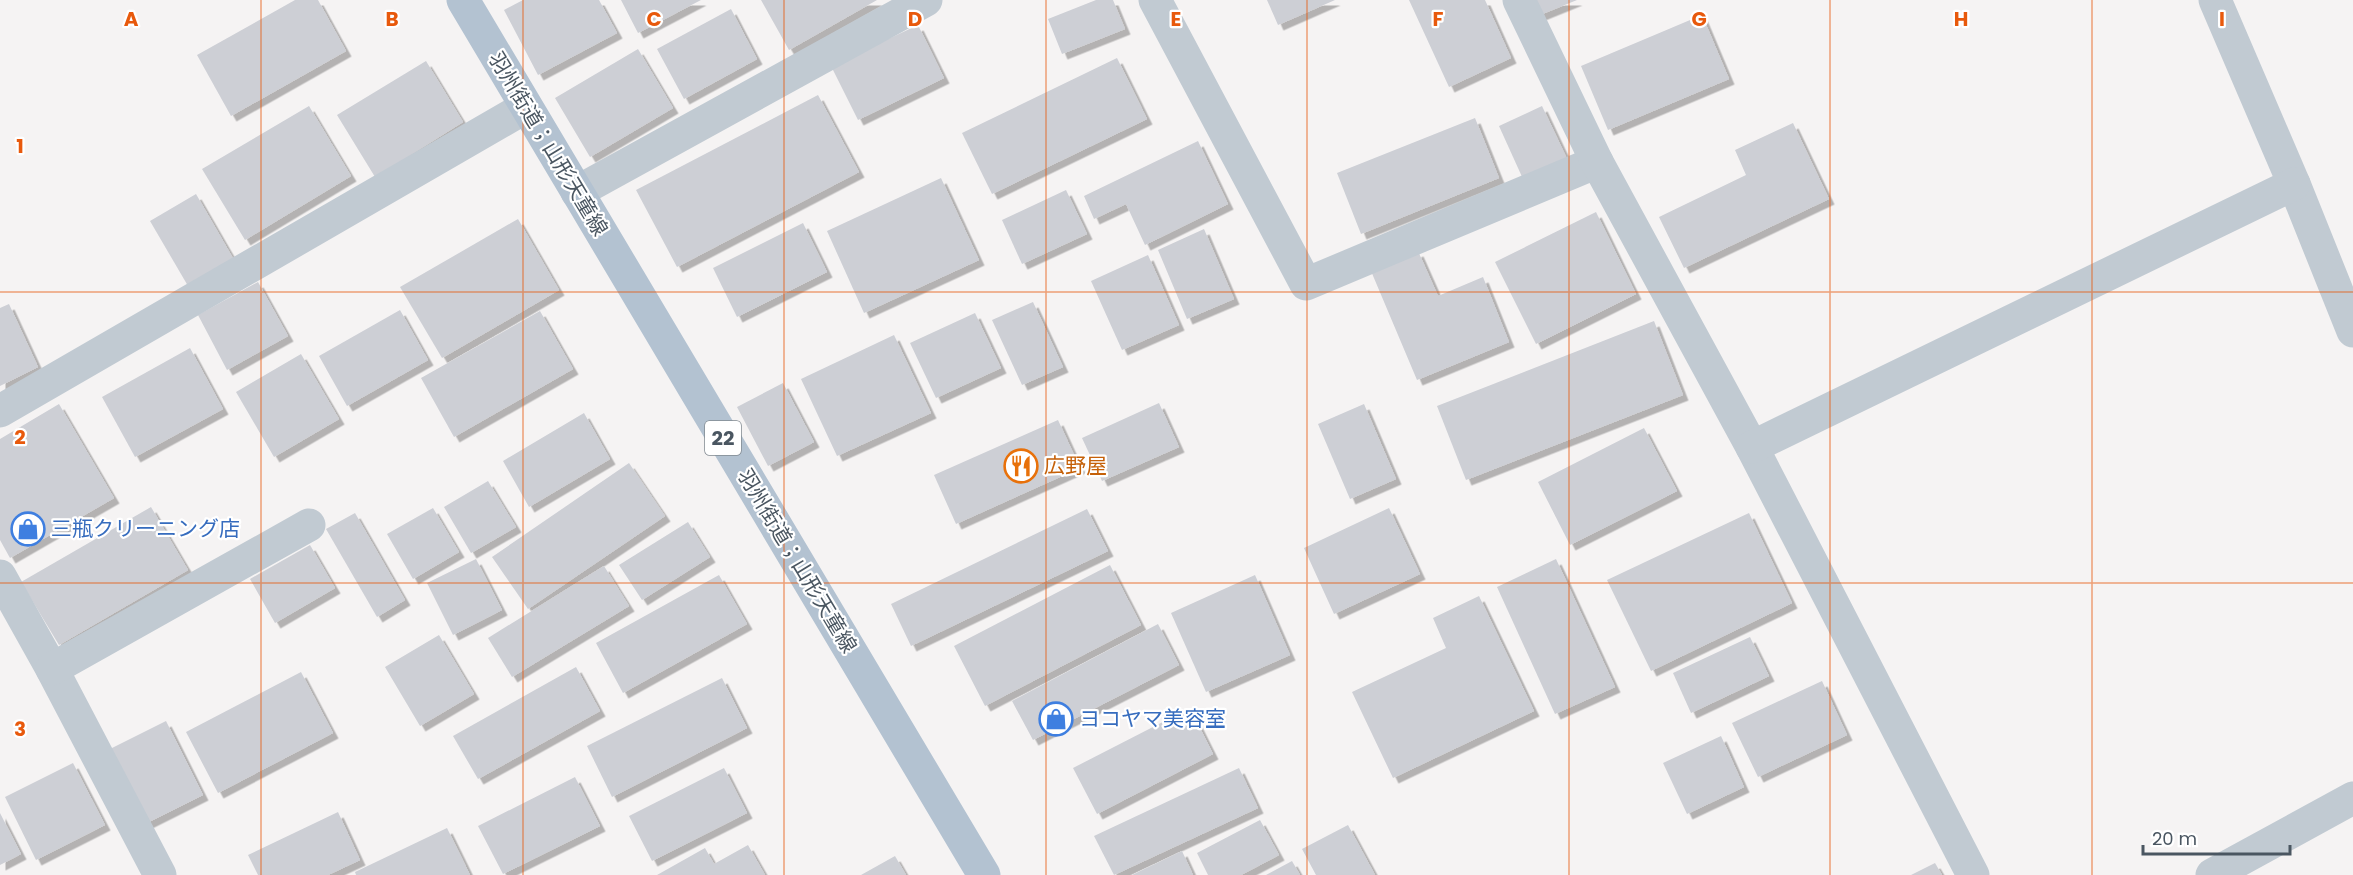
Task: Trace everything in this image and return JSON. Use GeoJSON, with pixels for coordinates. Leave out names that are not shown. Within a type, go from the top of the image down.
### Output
{"type":"FeatureCollection","features":[{"type":"Feature","properties":{"kind":"main road","name":"羽州街道；山形天童線"},"geometry":{"type":"LineString","coordinates":[[463,0],[984,875]]}},
{"type":"Feature","properties":{"kind":"lane"},"geometry":{"type":"LineString","coordinates":[[577,192],[926,0]]}},
{"type":"Feature","properties":{"kind":"lane"},"geometry":{"type":"LineString","coordinates":[[1155,0],[1306,284],[1597,162]]}},
{"type":"Feature","properties":{"kind":"lane"},"geometry":{"type":"LineString","coordinates":[[1519,0],[1597,162],[1752,447],[1973,875]]}},
{"type":"Feature","properties":{"kind":"lane"},"geometry":{"type":"LineString","coordinates":[[2215,0],[2294,184],[2353,331]]}},
{"type":"Feature","properties":{"kind":"lane"},"geometry":{"type":"LineString","coordinates":[[0,411],[526,107]]}},
{"type":"Feature","properties":{"kind":"lane"},"geometry":{"type":"LineString","coordinates":[[1752,447],[2294,184]]}},
{"type":"Feature","properties":{"kind":"lane"},"geometry":{"type":"LineString","coordinates":[[52,669],[309,525]]}},
{"type":"Feature","properties":{"kind":"lane"},"geometry":{"type":"LineString","coordinates":[[0,576],[52,669],[160,875]]}},
{"type":"Feature","properties":{"kind":"lane"},"geometry":{"type":"LineString","coordinates":[[2212,875],[2353,798]]}},
{"type":"Feature","properties":{"kind":"building"},"geometry":{"type":"Polygon","coordinates":[[[295,0],[318,0],[346,51],[231,116],[197,55],[295,0]]]}},
{"type":"Feature","properties":{"kind":"building"},"geometry":{"type":"Polygon","coordinates":[[[523,0],[599,0],[617,33],[538,75],[504,10],[523,0]]]}},
{"type":"Feature","properties":{"kind":"building"},"geometry":{"type":"Polygon","coordinates":[[[621,0],[701,0],[638,33],[621,0]]]}},
{"type":"Feature","properties":{"kind":"building"},"geometry":{"type":"Polygon","coordinates":[[[761,0],[877,0],[789,50],[761,0]]]}},
{"type":"Feature","properties":{"kind":"building"},"geometry":{"type":"Polygon","coordinates":[[[1096,0],[1113,0],[1125,29],[1062,54],[1048,19],[1096,0]]]}},
{"type":"Feature","properties":{"kind":"building"},"geometry":{"type":"Polygon","coordinates":[[[1267,0],[1335,0],[1278,25],[1267,0]]]}},
{"type":"Feature","properties":{"kind":"building"},"geometry":{"type":"Polygon","coordinates":[[[1409,0],[1485,0],[1511,58],[1449,87],[1409,0]]]}},
{"type":"Feature","properties":{"kind":"building"},"geometry":{"type":"Polygon","coordinates":[[[1534,0],[1577,0],[1540,15],[1534,0]]]}},
{"type":"Feature","properties":{"kind":"building"},"geometry":{"type":"Polygon","coordinates":[[[731,9],[757,59],[684,99],[657,49],[731,9]]]}},
{"type":"Feature","properties":{"kind":"building"},"geometry":{"type":"Polygon","coordinates":[[[1702,15],[1729,79],[1608,130],[1581,66],[1702,15]]]}},
{"type":"Feature","properties":{"kind":"building"},"geometry":{"type":"Polygon","coordinates":[[[918,25],[944,78],[858,120],[831,66],[918,25]]]}},
{"type":"Feature","properties":{"kind":"building"},"geometry":{"type":"Polygon","coordinates":[[[638,49],[673,108],[590,157],[555,98],[638,49]]]}},
{"type":"Feature","properties":{"kind":"building"},"geometry":{"type":"Polygon","coordinates":[[[1117,58],[1147,119],[992,194],[962,133],[1117,58]]]}},
{"type":"Feature","properties":{"kind":"building"},"geometry":{"type":"Polygon","coordinates":[[[426,61],[463,122],[375,177],[337,115],[426,61]]]}},
{"type":"Feature","properties":{"kind":"building"},"geometry":{"type":"Polygon","coordinates":[[[818,95],[859,172],[677,267],[636,190],[818,95]]]}},
{"type":"Feature","properties":{"kind":"building"},"geometry":{"type":"Polygon","coordinates":[[[309,106],[351,176],[245,240],[202,169],[309,106]]]}},
{"type":"Feature","properties":{"kind":"building"},"geometry":{"type":"Polygon","coordinates":[[[1542,106],[1567,159],[1523,179],[1499,126],[1542,106]]]}},
{"type":"Feature","properties":{"kind":"building"},"geometry":{"type":"Polygon","coordinates":[[[1475,118],[1499,178],[1361,234],[1337,173],[1475,118]]]}},
{"type":"Feature","properties":{"kind":"building"},"geometry":{"type":"Polygon","coordinates":[[[1793,123],[1829,199],[1684,268],[1659,217],[1746,175],[1735,150],[1793,123]]]}},
{"type":"Feature","properties":{"kind":"building"},"geometry":{"type":"Polygon","coordinates":[[[1198,141],[1228,204],[1145,245],[1126,204],[1094,219],[1084,196],[1198,141]]]}},
{"type":"Feature","properties":{"kind":"building"},"geometry":{"type":"Polygon","coordinates":[[[941,178],[979,260],[864,313],[827,231],[941,178]]]}},
{"type":"Feature","properties":{"kind":"building"},"geometry":{"type":"Polygon","coordinates":[[[1066,190],[1087,234],[1022,264],[1002,220],[1066,190]]]}},
{"type":"Feature","properties":{"kind":"building"},"geometry":{"type":"Polygon","coordinates":[[[196,194],[234,260],[188,286],[150,221],[196,194]]]}},
{"type":"Feature","properties":{"kind":"building"},"geometry":{"type":"Polygon","coordinates":[[[1596,212],[1636,294],[1536,344],[1495,262],[1596,212]]]}},
{"type":"Feature","properties":{"kind":"building"},"geometry":{"type":"Polygon","coordinates":[[[518,219],[559,290],[442,358],[400,287],[518,219]]]}},
{"type":"Feature","properties":{"kind":"building"},"geometry":{"type":"Polygon","coordinates":[[[803,223],[827,272],[737,317],[713,268],[803,223]]]}},
{"type":"Feature","properties":{"kind":"building"},"geometry":{"type":"Polygon","coordinates":[[[1204,229],[1234,299],[1187,319],[1158,250],[1204,229]]]}},
{"type":"Feature","properties":{"kind":"building"},"geometry":{"type":"Polygon","coordinates":[[[1418,251],[1438,296],[1483,277],[1509,342],[1417,380],[1371,271],[1418,251]]]}},
{"type":"Feature","properties":{"kind":"building"},"geometry":{"type":"Polygon","coordinates":[[[1148,255],[1179,325],[1122,350],[1091,281],[1148,255]]]}},
{"type":"Feature","properties":{"kind":"building"},"geometry":{"type":"Polygon","coordinates":[[[258,282],[288,336],[227,370],[198,315],[258,282]]]}},
{"type":"Feature","properties":{"kind":"building"},"geometry":{"type":"Polygon","coordinates":[[[1033,302],[1063,367],[1022,385],[992,320],[1033,302]]]}},
{"type":"Feature","properties":{"kind":"building"},"geometry":{"type":"Polygon","coordinates":[[[9,304],[38,367],[0,386],[0,308],[9,304]]]}},
{"type":"Feature","properties":{"kind":"building"},"geometry":{"type":"Polygon","coordinates":[[[400,310],[428,360],[347,406],[319,356],[400,310]]]}},
{"type":"Feature","properties":{"kind":"building"},"geometry":{"type":"Polygon","coordinates":[[[540,311],[573,369],[454,437],[421,378],[540,311]]]}},
{"type":"Feature","properties":{"kind":"building"},"geometry":{"type":"Polygon","coordinates":[[[975,313],[1001,368],[936,398],[910,343],[975,313]]]}},
{"type":"Feature","properties":{"kind":"building"},"geometry":{"type":"Polygon","coordinates":[[[1654,321],[1683,395],[1466,480],[1437,406],[1654,321]]]}},
{"type":"Feature","properties":{"kind":"building"},"geometry":{"type":"Polygon","coordinates":[[[894,335],[931,413],[837,456],[801,379],[894,335]]]}},
{"type":"Feature","properties":{"kind":"building"},"geometry":{"type":"Polygon","coordinates":[[[190,348],[223,409],[135,457],[102,397],[190,348]]]}},
{"type":"Feature","properties":{"kind":"building"},"geometry":{"type":"Polygon","coordinates":[[[301,354],[339,419],[274,457],[236,392],[301,354]]]}},
{"type":"Feature","properties":{"kind":"building"},"geometry":{"type":"Polygon","coordinates":[[[783,383],[814,442],[768,466],[737,407],[783,383]]]}},
{"type":"Feature","properties":{"kind":"building"},"geometry":{"type":"Polygon","coordinates":[[[1159,403],[1179,447],[1102,481],[1082,438],[1159,403]]]}},
{"type":"Feature","properties":{"kind":"building"},"geometry":{"type":"Polygon","coordinates":[[[59,404],[114,498],[10,558],[0,540],[0,439],[59,404]]]}},
{"type":"Feature","properties":{"kind":"building"},"geometry":{"type":"Polygon","coordinates":[[[1364,404],[1396,479],[1350,499],[1318,424],[1364,404]]]}},
{"type":"Feature","properties":{"kind":"building"},"geometry":{"type":"Polygon","coordinates":[[[584,413],[610,459],[529,507],[503,461],[584,413]]]}},
{"type":"Feature","properties":{"kind":"building"},"geometry":{"type":"Polygon","coordinates":[[[1058,420],[1080,468],[956,524],[934,475],[1058,420]]]}},
{"type":"Feature","properties":{"kind":"building"},"geometry":{"type":"Polygon","coordinates":[[[1644,428],[1677,491],[1570,545],[1538,482],[1644,428]]]}},
{"type":"Feature","properties":{"kind":"building"},"geometry":{"type":"Polygon","coordinates":[[[629,463],[665,516],[528,609],[492,557],[629,463]]]}},
{"type":"Feature","properties":{"kind":"building"},"geometry":{"type":"Polygon","coordinates":[[[488,481],[516,527],[471,553],[444,507],[488,481]]]}},
{"type":"Feature","properties":{"kind":"building"},"geometry":{"type":"Polygon","coordinates":[[[151,507],[188,570],[59,645],[21,582],[151,507]]]}},
{"type":"Feature","properties":{"kind":"building"},"geometry":{"type":"Polygon","coordinates":[[[433,508],[459,552],[413,579],[387,534],[433,508]]]}},
{"type":"Feature","properties":{"kind":"building"},"geometry":{"type":"Polygon","coordinates":[[[1389,508],[1420,574],[1334,614],[1304,548],[1389,508]]]}},
{"type":"Feature","properties":{"kind":"building"},"geometry":{"type":"Polygon","coordinates":[[[1087,509],[1108,551],[911,646],[891,604],[1087,509]]]}},
{"type":"Feature","properties":{"kind":"building"},"geometry":{"type":"Polygon","coordinates":[[[355,513],[405,600],[377,617],[326,529],[355,513]]]}},
{"type":"Feature","properties":{"kind":"building"},"geometry":{"type":"Polygon","coordinates":[[[1749,513],[1792,603],[1651,671],[1607,580],[1749,513]]]}},
{"type":"Feature","properties":{"kind":"building"},"geometry":{"type":"Polygon","coordinates":[[[688,522],[710,557],[642,600],[619,565],[688,522]]]}},
{"type":"Feature","properties":{"kind":"building"},"geometry":{"type":"Polygon","coordinates":[[[310,545],[335,588],[275,623],[250,579],[310,545]]]}},
{"type":"Feature","properties":{"kind":"building"},"geometry":{"type":"Polygon","coordinates":[[[476,559],[502,610],[453,635],[427,583],[476,559]]]}},
{"type":"Feature","properties":{"kind":"building"},"geometry":{"type":"Polygon","coordinates":[[[1556,559],[1615,687],[1555,714],[1497,587],[1556,559]]]}},
{"type":"Feature","properties":{"kind":"building"},"geometry":{"type":"Polygon","coordinates":[[[1110,565],[1141,625],[985,706],[954,646],[1110,565]]]}},
{"type":"Feature","properties":{"kind":"building"},"geometry":{"type":"Polygon","coordinates":[[[604,566],[629,606],[512,677],[488,638],[604,566]]]}},
{"type":"Feature","properties":{"kind":"building"},"geometry":{"type":"Polygon","coordinates":[[[719,575],[747,624],[623,693],[596,643],[719,575]]]}},
{"type":"Feature","properties":{"kind":"building"},"geometry":{"type":"Polygon","coordinates":[[[1255,575],[1290,655],[1206,692],[1171,613],[1255,575]]]}},
{"type":"Feature","properties":{"kind":"building"},"geometry":{"type":"Polygon","coordinates":[[[1479,596],[1534,711],[1393,778],[1352,692],[1446,648],[1433,618],[1479,596]]]}},
{"type":"Feature","properties":{"kind":"building"},"geometry":{"type":"Polygon","coordinates":[[[1158,624],[1179,665],[1033,740],[1012,701],[1158,624]]]}},
{"type":"Feature","properties":{"kind":"building"},"geometry":{"type":"Polygon","coordinates":[[[439,635],[474,694],[420,726],[385,667],[439,635]]]}},
{"type":"Feature","properties":{"kind":"building"},"geometry":{"type":"Polygon","coordinates":[[[1750,637],[1769,676],[1691,713],[1673,673],[1750,637]]]}},
{"type":"Feature","properties":{"kind":"building"},"geometry":{"type":"Polygon","coordinates":[[[576,667],[600,711],[478,779],[453,736],[576,667]]]}},
{"type":"Feature","properties":{"kind":"building"},"geometry":{"type":"Polygon","coordinates":[[[301,672],[333,733],[218,793],[186,732],[301,672]]]}},
{"type":"Feature","properties":{"kind":"building"},"geometry":{"type":"Polygon","coordinates":[[[722,678],[747,728],[612,797],[587,746],[722,678]]]}},
{"type":"Feature","properties":{"kind":"building"},"geometry":{"type":"Polygon","coordinates":[[[1822,681],[1847,735],[1758,777],[1732,723],[1822,681]]]}},
{"type":"Feature","properties":{"kind":"building"},"geometry":{"type":"Polygon","coordinates":[[[1190,708],[1213,754],[1097,814],[1073,768],[1190,708]]]}},
{"type":"Feature","properties":{"kind":"building"},"geometry":{"type":"Polygon","coordinates":[[[166,721],[203,795],[147,823],[110,749],[166,721]]]}},
{"type":"Feature","properties":{"kind":"building"},"geometry":{"type":"Polygon","coordinates":[[[1721,736],[1744,787],[1687,814],[1663,763],[1721,736]]]}},
{"type":"Feature","properties":{"kind":"building"},"geometry":{"type":"Polygon","coordinates":[[[73,763],[105,825],[36,860],[5,797],[73,763]]]}},
{"type":"Feature","properties":{"kind":"building"},"geometry":{"type":"Polygon","coordinates":[[[724,768],[747,813],[652,861],[629,816],[724,768]]]}},
{"type":"Feature","properties":{"kind":"building"},"geometry":{"type":"Polygon","coordinates":[[[1239,768],[1258,808],[1114,875],[1094,836],[1239,768]]]}},
{"type":"Feature","properties":{"kind":"building"},"geometry":{"type":"Polygon","coordinates":[[[575,777],[600,826],[503,874],[478,826],[575,777]]]}},
{"type":"Feature","properties":{"kind":"building"},"geometry":{"type":"Polygon","coordinates":[[[338,812],[360,860],[328,875],[258,875],[248,855],[338,812]]]}},
{"type":"Feature","properties":{"kind":"building"},"geometry":{"type":"Polygon","coordinates":[[[0,813],[21,854],[0,865],[0,813]]]}},
{"type":"Feature","properties":{"kind":"building"},"geometry":{"type":"Polygon","coordinates":[[[1260,820],[1279,855],[1241,875],[1208,875],[1197,853],[1260,820]]]}},
{"type":"Feature","properties":{"kind":"building"},"geometry":{"type":"Polygon","coordinates":[[[1348,825],[1375,875],[1316,875],[1302,849],[1348,825]]]}},
{"type":"Feature","properties":{"kind":"building"},"geometry":{"type":"Polygon","coordinates":[[[447,828],[470,875],[356,875],[355,872],[447,828]]]}},
{"type":"Feature","properties":{"kind":"building"},"geometry":{"type":"Polygon","coordinates":[[[748,845],[765,875],[657,875],[705,848],[714,864],[748,845]]]}},
{"type":"Feature","properties":{"kind":"building"},"geometry":{"type":"Polygon","coordinates":[[[1182,851],[1193,875],[1132,875],[1182,851]]]}},
{"type":"Feature","properties":{"kind":"building"},"geometry":{"type":"Polygon","coordinates":[[[895,856],[906,875],[861,875],[895,856]]]}},
{"type":"Feature","properties":{"kind":"building"},"geometry":{"type":"Polygon","coordinates":[[[1292,861],[1300,875],[1266,875],[1292,861]]]}},
{"type":"Feature","properties":{"kind":"building"},"geometry":{"type":"Polygon","coordinates":[[[1935,863],[1942,875],[1911,875],[1935,863]]]}},
{"type":"Feature","properties":{"kind":"place","name":"広野屋"},"geometry":{"type":"Point","coordinates":[1021,466]}},
{"type":"Feature","properties":{"kind":"place","name":"三瓶クリーニング店"},"geometry":{"type":"Point","coordinates":[28,529]}},
{"type":"Feature","properties":{"kind":"place","name":"ヨコヤマ美容室"},"geometry":{"type":"Point","coordinates":[1056,719]}}]}
